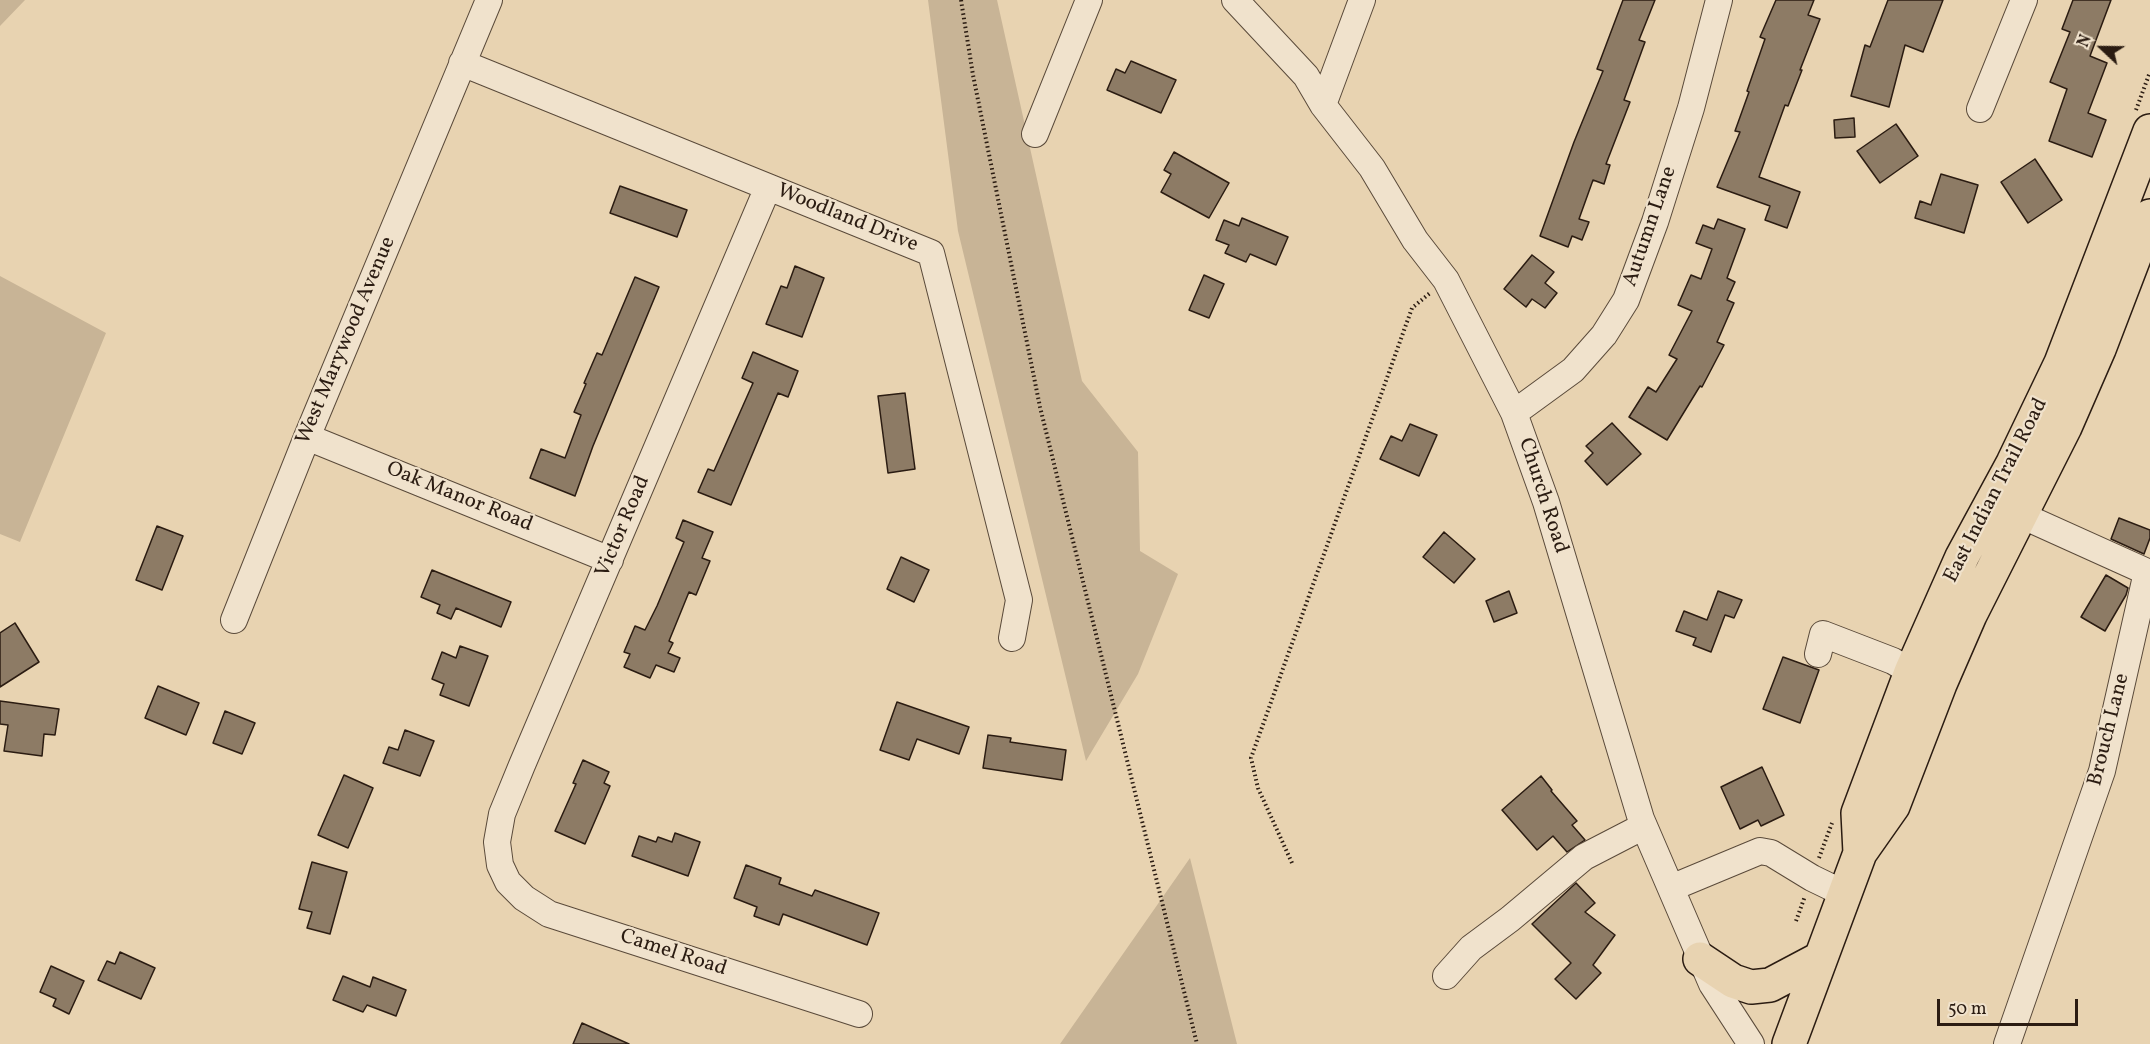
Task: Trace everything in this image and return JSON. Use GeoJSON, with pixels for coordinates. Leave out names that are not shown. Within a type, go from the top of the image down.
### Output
{"type":"FeatureCollection","features":[{"type":"Feature","properties":{"kind":"main road","name":"East Indian Trail Road"},"geometry":{"type":"LineString","coordinates":[[1789,1044],[1860,853],[1893,806],[1925,678],[1974,606],[2006,509],[2150,131]]}},
{"type":"Feature","properties":{"kind":"main road","name":"East Indian Trail Road"},"geometry":{"type":"LineString","coordinates":[[2006,509],[2065,427],[2150,216]]}},
{"type":"Feature","properties":{"kind":"main road"},"geometry":{"type":"LineString","coordinates":[[1700,959],[1732,981],[1750,987],[1770,985],[1821,958]]}},
{"type":"Feature","properties":{"kind":"street","name":"West Marywood Avenue"},"geometry":{"type":"LineString","coordinates":[[234,620],[307,437],[489,0]]}},
{"type":"Feature","properties":{"kind":"street"},"geometry":{"type":"LineString","coordinates":[[1035,134],[1089,0]]}},
{"type":"Feature","properties":{"kind":"street","name":"Church Road"},"geometry":{"type":"LineString","coordinates":[[1235,0],[1306,76],[1323,105],[1372,168],[1415,240],[1446,280],[1514,413],[1546,502],[1644,826],[1712,984],[1751,1044]]}},
{"type":"Feature","properties":{"kind":"street"},"geometry":{"type":"LineString","coordinates":[[1323,105],[1362,0]]}},
{"type":"Feature","properties":{"kind":"street","name":"Autumn Lane"},"geometry":{"type":"LineString","coordinates":[[1514,413],[1574,370],[1604,334],[1626,300],[1655,222],[1688,120],[1719,0]]}},
{"type":"Feature","properties":{"kind":"street"},"geometry":{"type":"LineString","coordinates":[[1980,109],[2024,0]]}},
{"type":"Feature","properties":{"kind":"street","name":"Woodland Drive"},"geometry":{"type":"LineString","coordinates":[[462,63],[931,253],[1019,600],[1012,638]]}},
{"type":"Feature","properties":{"kind":"street","name":"Victor Road"},"geometry":{"type":"LineString","coordinates":[[503,871],[497,842],[502,814],[768,187]]}},
{"type":"Feature","properties":{"kind":"street","name":"Oak Manor Road"},"geometry":{"type":"LineString","coordinates":[[307,437],[610,560]]}},
{"type":"Feature","properties":{"kind":"street","name":"Brouch Lane"},"geometry":{"type":"LineString","coordinates":[[2006,509],[2147,572],[2103,771],[2007,1044]]}},
{"type":"Feature","properties":{"kind":"street"},"geometry":{"type":"LineString","coordinates":[[1818,654],[1823,634],[1893,660],[1925,678]]}},
{"type":"Feature","properties":{"kind":"street"},"geometry":{"type":"LineString","coordinates":[[1446,976],[1472,948],[1584,857],[1644,826]]}},
{"type":"Feature","properties":{"kind":"street"},"geometry":{"type":"LineString","coordinates":[[1671,888],[1760,851],[1772,853],[1812,878],[1845,894]]}},
{"type":"Feature","properties":{"kind":"street","name":"Camel Road"},"geometry":{"type":"LineString","coordinates":[[503,871],[508,882],[524,898],[549,914],[859,1014]]}},
{"type":"Feature","properties":{"kind":"path"},"geometry":{"type":"LineString","coordinates":[[961,0],[973,75],[1040,407],[1197,1044]]}},
{"type":"Feature","properties":{"kind":"path"},"geometry":{"type":"LineString","coordinates":[[1292,862],[1257,788],[1251,758],[1412,308],[1446,280]]}},
{"type":"Feature","properties":{"kind":"shaded area"},"geometry":{"type":"Polygon","coordinates":[[[0,0],[25,0],[0,26],[0,0]]]}},
{"type":"Feature","properties":{"kind":"shaded area"},"geometry":{"type":"Polygon","coordinates":[[[928,0],[997,0],[1082,381],[1138,452],[1140,551],[1178,574],[1138,674],[1086,761],[958,231],[928,0]]]}},
{"type":"Feature","properties":{"kind":"shaded area"},"geometry":{"type":"Polygon","coordinates":[[[0,276],[106,333],[20,542],[0,534],[0,276]]]}},
{"type":"Feature","properties":{"kind":"shaded area"},"geometry":{"type":"Polygon","coordinates":[[[1190,858],[1237,1044],[1060,1044],[1190,858]]]}},
{"type":"Feature","properties":{"kind":"building"},"geometry":{"type":"Polygon","coordinates":[[[1623,0],[1655,0],[1639,40],[1645,42],[1624,100],[1630,102],[1606,164],[1610,165],[1604,184],[1593,180],[1579,219],[1589,222],[1582,240],[1572,236],[1568,247],[1540,236],[1603,71],[1597,69],[1623,0]]]}},
{"type":"Feature","properties":{"kind":"building"},"geometry":{"type":"Polygon","coordinates":[[[1776,0],[1814,0],[1808,15],[1820,19],[1759,177],[1800,192],[1787,228],[1765,220],[1770,206],[1717,187],[1740,132],[1735,131],[1765,39],[1760,37],[1776,0]]]}},
{"type":"Feature","properties":{"kind":"building"},"geometry":{"type":"Polygon","coordinates":[[[1888,0],[1943,0],[1923,52],[1905,45],[1889,107],[1851,96],[1865,45],[1870,47],[1888,0]]]}},
{"type":"Feature","properties":{"kind":"building"},"geometry":{"type":"Polygon","coordinates":[[[2073,0],[2111,0],[2090,56],[2107,63],[2088,113],[2106,120],[2092,157],[2049,141],[2067,89],[2050,82],[2070,32],[2062,29],[2073,0]]]}},
{"type":"Feature","properties":{"kind":"building"},"geometry":{"type":"Polygon","coordinates":[[[1131,61],[1176,80],[1161,113],[1107,90],[1116,69],[1125,73],[1131,61]]]}},
{"type":"Feature","properties":{"kind":"building"},"geometry":{"type":"Polygon","coordinates":[[[1854,118],[1855,137],[1835,138],[1834,120],[1854,118]]]}},
{"type":"Feature","properties":{"kind":"building"},"geometry":{"type":"Polygon","coordinates":[[[1896,124],[1918,156],[1880,183],[1857,151],[1896,124]]]}},
{"type":"Feature","properties":{"kind":"building"},"geometry":{"type":"Polygon","coordinates":[[[1174,152],[1229,183],[1209,218],[1161,192],[1171,174],[1164,170],[1174,152]]]}},
{"type":"Feature","properties":{"kind":"building"},"geometry":{"type":"Polygon","coordinates":[[[2035,159],[2062,200],[2028,223],[2001,182],[2035,159]]]}},
{"type":"Feature","properties":{"kind":"building"},"geometry":{"type":"Polygon","coordinates":[[[1941,174],[1978,185],[1964,233],[1915,218],[1920,201],[1931,205],[1941,174]]]}},
{"type":"Feature","properties":{"kind":"building"},"geometry":{"type":"Polygon","coordinates":[[[620,186],[687,210],[677,237],[610,213],[620,186]]]}},
{"type":"Feature","properties":{"kind":"building"},"geometry":{"type":"Polygon","coordinates":[[[1242,218],[1288,237],[1276,265],[1250,254],[1246,262],[1225,253],[1229,245],[1216,240],[1224,220],[1239,226],[1242,218]]]}},
{"type":"Feature","properties":{"kind":"building"},"geometry":{"type":"Polygon","coordinates":[[[1718,219],[1745,229],[1727,278],[1735,282],[1727,300],[1734,303],[1717,342],[1724,345],[1702,387],[1700,386],[1667,440],[1629,417],[1648,387],[1656,392],[1677,359],[1669,355],[1692,311],[1678,305],[1691,275],[1701,279],[1712,249],[1696,243],[1703,225],[1714,229],[1718,219]]]}},
{"type":"Feature","properties":{"kind":"building"},"geometry":{"type":"Polygon","coordinates":[[[1532,255],[1554,272],[1545,283],[1557,293],[1545,308],[1532,299],[1526,307],[1504,289],[1532,255]]]}},
{"type":"Feature","properties":{"kind":"building"},"geometry":{"type":"Polygon","coordinates":[[[795,266],[824,278],[802,337],[766,324],[781,286],[787,288],[795,266]]]}},
{"type":"Feature","properties":{"kind":"building"},"geometry":{"type":"Polygon","coordinates":[[[1204,275],[1224,284],[1209,318],[1189,310],[1204,275]]]}},
{"type":"Feature","properties":{"kind":"building"},"geometry":{"type":"Polygon","coordinates":[[[635,277],[659,287],[593,446],[575,496],[530,478],[541,449],[565,458],[581,415],[574,412],[586,384],[584,383],[597,353],[602,355],[635,277]]]}},
{"type":"Feature","properties":{"kind":"building"},"geometry":{"type":"Polygon","coordinates":[[[753,352],[798,371],[788,397],[778,393],[731,505],[698,492],[708,469],[714,471],[753,383],[742,378],[753,352]]]}},
{"type":"Feature","properties":{"kind":"building"},"geometry":{"type":"Polygon","coordinates":[[[905,393],[915,469],[888,473],[878,396],[905,393]]]}},
{"type":"Feature","properties":{"kind":"building"},"geometry":{"type":"Polygon","coordinates":[[[1612,423],[1641,454],[1607,485],[1585,461],[1593,453],[1586,446],[1612,423]]]}},
{"type":"Feature","properties":{"kind":"building"},"geometry":{"type":"Polygon","coordinates":[[[1410,424],[1437,435],[1419,476],[1380,459],[1391,436],[1402,441],[1410,424]]]}},
{"type":"Feature","properties":{"kind":"building"},"geometry":{"type":"Polygon","coordinates":[[[2119,518],[2150,530],[2150,538],[2144,554],[2111,539],[2119,518]]]}},
{"type":"Feature","properties":{"kind":"building"},"geometry":{"type":"Polygon","coordinates":[[[683,520],[713,532],[702,558],[710,561],[696,595],[689,592],[669,641],[673,643],[668,653],[680,658],[674,672],[656,665],[650,678],[624,667],[630,654],[624,652],[635,626],[645,630],[657,606],[684,542],[676,538],[683,520]]]}},
{"type":"Feature","properties":{"kind":"building"},"geometry":{"type":"Polygon","coordinates":[[[157,526],[183,536],[162,590],[136,580],[157,526]]]}},
{"type":"Feature","properties":{"kind":"building"},"geometry":{"type":"Polygon","coordinates":[[[1444,532],[1475,559],[1454,583],[1423,557],[1444,532]]]}},
{"type":"Feature","properties":{"kind":"building"},"geometry":{"type":"Polygon","coordinates":[[[901,557],[929,570],[914,602],[887,589],[901,557]]]}},
{"type":"Feature","properties":{"kind":"building"},"geometry":{"type":"Polygon","coordinates":[[[432,570],[511,602],[501,627],[456,608],[451,619],[437,613],[440,605],[421,597],[432,570]]]}},
{"type":"Feature","properties":{"kind":"building"},"geometry":{"type":"Polygon","coordinates":[[[2106,575],[2128,588],[2105,631],[2081,617],[2106,575]]]}},
{"type":"Feature","properties":{"kind":"building"},"geometry":{"type":"Polygon","coordinates":[[[1509,591],[1517,613],[1494,622],[1486,601],[1509,591]]]}},
{"type":"Feature","properties":{"kind":"building"},"geometry":{"type":"Polygon","coordinates":[[[1718,591],[1742,600],[1734,618],[1725,615],[1711,652],[1693,645],[1696,638],[1676,631],[1684,611],[1707,620],[1718,591]]]}},
{"type":"Feature","properties":{"kind":"building"},"geometry":{"type":"Polygon","coordinates":[[[15,623],[39,662],[0,687],[0,633],[15,623]]]}},
{"type":"Feature","properties":{"kind":"building"},"geometry":{"type":"Polygon","coordinates":[[[460,646],[488,656],[469,706],[440,695],[444,684],[432,679],[442,652],[456,658],[460,646]]]}},
{"type":"Feature","properties":{"kind":"building"},"geometry":{"type":"Polygon","coordinates":[[[1783,657],[1819,670],[1800,723],[1763,709],[1783,657]]]}},
{"type":"Feature","properties":{"kind":"building"},"geometry":{"type":"Polygon","coordinates":[[[158,686],[199,703],[186,735],[145,718],[158,686]]]}},
{"type":"Feature","properties":{"kind":"building"},"geometry":{"type":"Polygon","coordinates":[[[0,701],[59,709],[55,735],[44,734],[42,756],[4,751],[8,725],[0,724],[0,701]]]}},
{"type":"Feature","properties":{"kind":"building"},"geometry":{"type":"Polygon","coordinates":[[[897,702],[969,727],[959,754],[917,739],[909,760],[880,750],[897,702]]]}},
{"type":"Feature","properties":{"kind":"building"},"geometry":{"type":"Polygon","coordinates":[[[225,711],[255,723],[242,754],[213,743],[225,711]]]}},
{"type":"Feature","properties":{"kind":"building"},"geometry":{"type":"Polygon","coordinates":[[[405,730],[434,741],[420,776],[383,763],[389,747],[398,750],[405,730]]]}},
{"type":"Feature","properties":{"kind":"building"},"geometry":{"type":"Polygon","coordinates":[[[988,735],[1011,738],[1010,742],[1066,750],[1062,780],[983,768],[988,735]]]}},
{"type":"Feature","properties":{"kind":"building"},"geometry":{"type":"Polygon","coordinates":[[[583,760],[609,772],[604,783],[610,786],[585,844],[555,831],[576,784],[573,783],[583,760]]]}},
{"type":"Feature","properties":{"kind":"building"},"geometry":{"type":"Polygon","coordinates":[[[1762,767],[1784,815],[1761,826],[1758,820],[1740,829],[1721,787],[1762,767]]]}},
{"type":"Feature","properties":{"kind":"building"},"geometry":{"type":"Polygon","coordinates":[[[344,775],[373,788],[348,848],[318,835],[344,775]]]}},
{"type":"Feature","properties":{"kind":"building"},"geometry":{"type":"Polygon","coordinates":[[[1541,776],[1577,821],[1572,825],[1585,840],[1567,852],[1553,836],[1537,850],[1502,810],[1541,776]]]}},
{"type":"Feature","properties":{"kind":"building"},"geometry":{"type":"Polygon","coordinates":[[[675,833],[700,842],[688,876],[632,856],[639,836],[656,842],[658,837],[672,842],[675,833]]]}},
{"type":"Feature","properties":{"kind":"building"},"geometry":{"type":"Polygon","coordinates":[[[312,862],[347,872],[330,934],[307,928],[312,912],[299,909],[312,862]]]}},
{"type":"Feature","properties":{"kind":"building"},"geometry":{"type":"Polygon","coordinates":[[[746,865],[781,878],[779,884],[812,896],[815,890],[879,913],[867,945],[783,914],[779,925],[754,916],[757,907],[734,898],[746,865]]]}},
{"type":"Feature","properties":{"kind":"building"},"geometry":{"type":"Polygon","coordinates":[[[1576,883],[1595,903],[1585,912],[1615,935],[1593,965],[1601,973],[1576,999],[1555,979],[1571,963],[1532,924],[1576,883]]]}},
{"type":"Feature","properties":{"kind":"building"},"geometry":{"type":"Polygon","coordinates":[[[120,952],[155,968],[141,999],[98,980],[107,961],[115,964],[120,952]]]}},
{"type":"Feature","properties":{"kind":"building"},"geometry":{"type":"Polygon","coordinates":[[[51,966],[84,981],[69,1014],[53,1006],[56,999],[40,992],[51,966]]]}},
{"type":"Feature","properties":{"kind":"building"},"geometry":{"type":"Polygon","coordinates":[[[343,976],[370,987],[373,977],[406,990],[396,1016],[367,1005],[363,1012],[333,1000],[343,976]]]}},
{"type":"Feature","properties":{"kind":"building"},"geometry":{"type":"Polygon","coordinates":[[[582,1023],[629,1044],[573,1044],[582,1023]]]}}]}
